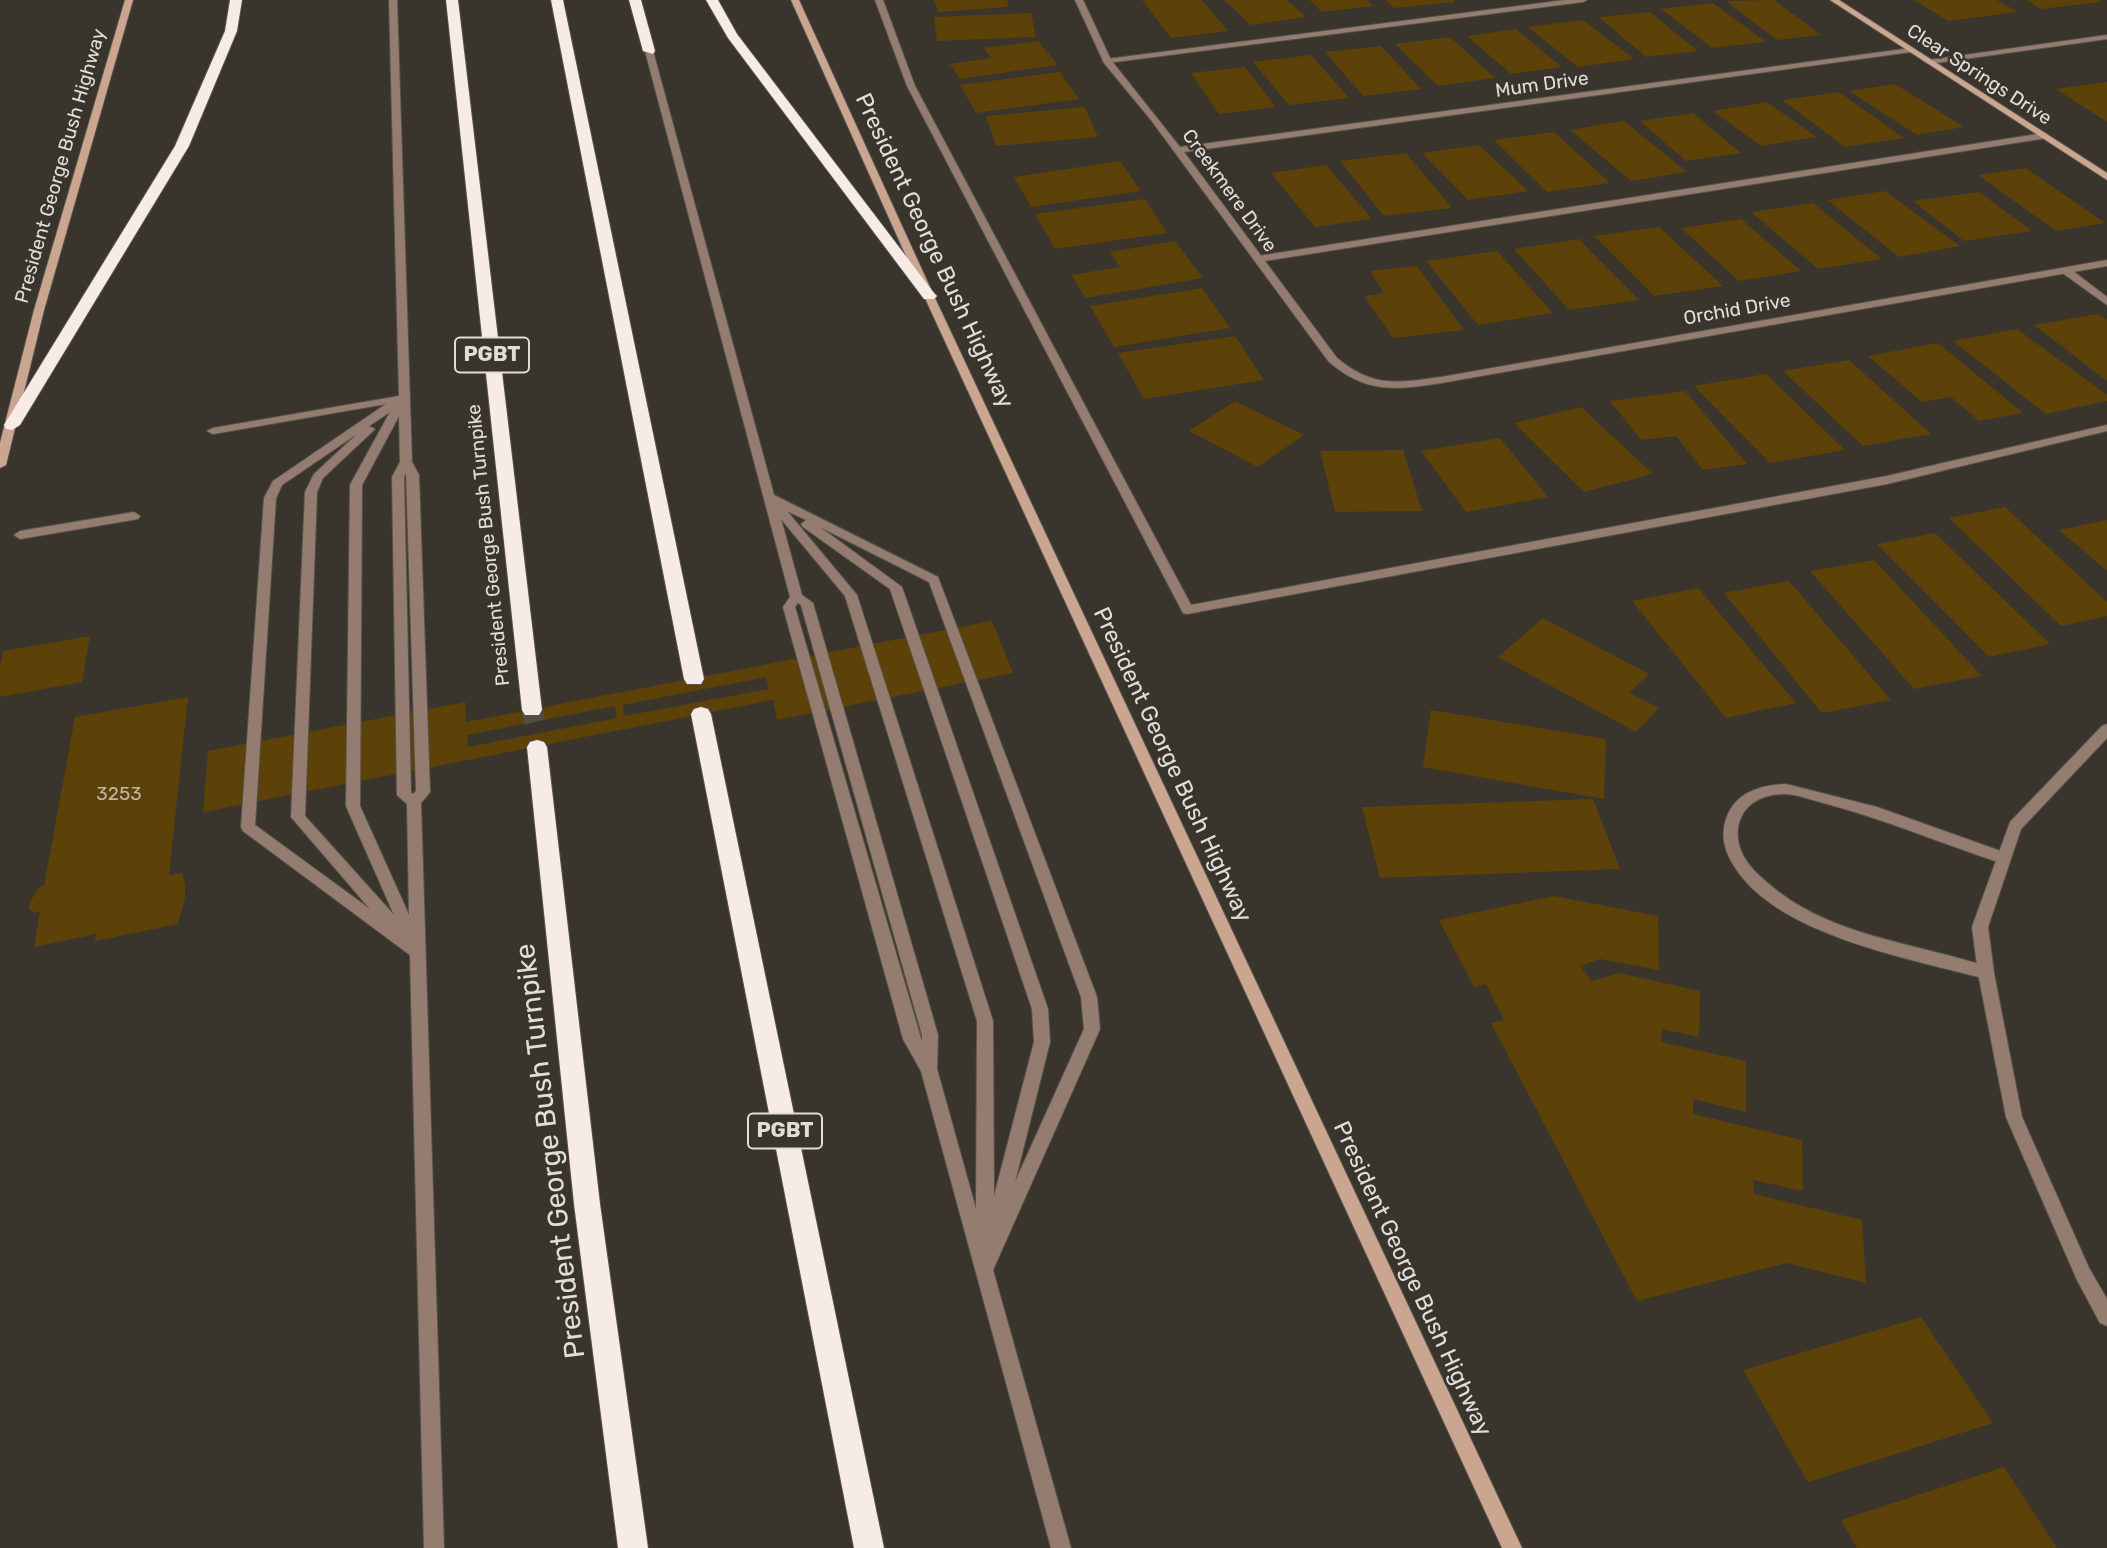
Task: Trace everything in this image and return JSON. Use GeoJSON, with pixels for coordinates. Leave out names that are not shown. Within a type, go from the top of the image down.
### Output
{"type":"FeatureCollection","features":[{"type":"Feature","properties":{"kind":"highway"},"geometry":{"type":"LineString","coordinates":[[12,425],[182,146],[231,31],[236,0]]}},
{"type":"Feature","properties":{"kind":"highway","name":"President George Bush Turnpike"},"geometry":{"type":"LineString","coordinates":[[452,0],[587,1204],[633,1548]]}},
{"type":"Feature","properties":{"kind":"highway","name":"PGBT"},"geometry":{"type":"LineString","coordinates":[[557,0],[869,1548]]}},
{"type":"Feature","properties":{"kind":"highway"},"geometry":{"type":"LineString","coordinates":[[635,0],[649,51]]}},
{"type":"Feature","properties":{"kind":"highway"},"geometry":{"type":"LineString","coordinates":[[712,0],[732,35],[929,296]]}},
{"type":"Feature","properties":{"kind":"main road","name":"President George Bush Highway"},"geometry":{"type":"LineString","coordinates":[[0,465],[39,310],[129,0]]}},
{"type":"Feature","properties":{"kind":"main road","name":"President George Bush Highway"},"geometry":{"type":"LineString","coordinates":[[795,0],[929,296],[1512,1548]]}},
{"type":"Feature","properties":{"kind":"main road","name":"Clear Springs Drive"},"geometry":{"type":"LineString","coordinates":[[1834,0],[2044,136],[2102,169],[2107,177]]}},
{"type":"Feature","properties":{"kind":"street"},"geometry":{"type":"LineString","coordinates":[[393,0],[405,462],[398,478],[404,795],[414,802],[433,1548]]}},
{"type":"Feature","properties":{"kind":"street"},"geometry":{"type":"LineString","coordinates":[[879,0],[911,86],[1186,610],[1887,480],[2107,428]]}},
{"type":"Feature","properties":{"kind":"street","name":"Creekmere Drive"},"geometry":{"type":"LineString","coordinates":[[1079,0],[1107,61],[1178,150],[1333,360],[1349,375],[1372,384]]}},
{"type":"Feature","properties":{"kind":"street"},"geometry":{"type":"LineString","coordinates":[[1107,61],[1583,0]]}},
{"type":"Feature","properties":{"kind":"street"},"geometry":{"type":"LineString","coordinates":[[1929,62],[2107,37]]}},
{"type":"Feature","properties":{"kind":"street","name":"Mum Drive"},"geometry":{"type":"LineString","coordinates":[[1178,150],[1911,50]]}},
{"type":"Feature","properties":{"kind":"street"},"geometry":{"type":"LineString","coordinates":[[649,51],[796,597],[789,607],[911,1039],[929,1069],[1061,1548]]}},
{"type":"Feature","properties":{"kind":"street"},"geometry":{"type":"LineString","coordinates":[[1258,259],[2044,136]]}},
{"type":"Feature","properties":{"kind":"street","name":"Orchid Drive"},"geometry":{"type":"LineString","coordinates":[[1372,384],[1400,385],[1441,380],[2107,263]]}},
{"type":"Feature","properties":{"kind":"street"},"geometry":{"type":"LineString","coordinates":[[2065,270],[2107,302]]}},
{"type":"Feature","properties":{"kind":"street"},"geometry":{"type":"LineString","coordinates":[[213,431],[403,398]]}},
{"type":"Feature","properties":{"kind":"street"},"geometry":{"type":"LineString","coordinates":[[403,398],[278,483],[270,498],[248,827],[418,952]]}},
{"type":"Feature","properties":{"kind":"street"},"geometry":{"type":"LineString","coordinates":[[403,398],[318,476],[311,492],[298,817],[418,952]]}},
{"type":"Feature","properties":{"kind":"street"},"geometry":{"type":"LineString","coordinates":[[403,398],[356,485],[353,806],[418,952]]}},
{"type":"Feature","properties":{"kind":"street"},"geometry":{"type":"LineString","coordinates":[[769,497],[851,595],[985,1021],[985,1268]]}},
{"type":"Feature","properties":{"kind":"street"},"geometry":{"type":"LineString","coordinates":[[769,497],[895,587],[1040,1009],[1042,1042],[985,1268]]}},
{"type":"Feature","properties":{"kind":"street"},"geometry":{"type":"LineString","coordinates":[[769,497],[934,580],[1089,997],[1092,1029],[985,1268]]}},
{"type":"Feature","properties":{"kind":"street"},"geometry":{"type":"LineString","coordinates":[[20,535],[134,516]]}},
{"type":"Feature","properties":{"kind":"street"},"geometry":{"type":"LineString","coordinates":[[2107,729],[2015,826],[1980,927],[1986,974],[2014,1117],[2083,1274],[2107,1317]]}},
{"type":"Feature","properties":{"kind":"street"},"geometry":{"type":"LineString","coordinates":[[1986,974],[1847,934],[1783,906],[1745,872],[1732,853],[1730,835],[1734,811],[1750,796],[1785,789],[1860,808],[2004,858]]}},
{"type":"Feature","properties":{"kind":"building"},"geometry":{"type":"Polygon","coordinates":[[[934,0],[1007,0],[1009,7],[938,12],[934,0]]]}},
{"type":"Feature","properties":{"kind":"building"},"geometry":{"type":"Polygon","coordinates":[[[1142,0],[1202,0],[1228,31],[1171,38],[1142,0]]]}},
{"type":"Feature","properties":{"kind":"building"},"geometry":{"type":"Polygon","coordinates":[[[1224,0],[1287,0],[1306,17],[1251,25],[1224,0]]]}},
{"type":"Feature","properties":{"kind":"building"},"geometry":{"type":"Polygon","coordinates":[[[1310,0],[1367,0],[1373,6],[1322,12],[1310,0]]]}},
{"type":"Feature","properties":{"kind":"building"},"geometry":{"type":"Polygon","coordinates":[[[1386,0],[1454,0],[1454,2],[1394,8],[1386,0]]]}},
{"type":"Feature","properties":{"kind":"building"},"geometry":{"type":"Polygon","coordinates":[[[1774,0],[1821,35],[1777,40],[1726,1],[1774,0]]]}},
{"type":"Feature","properties":{"kind":"building"},"geometry":{"type":"Polygon","coordinates":[[[1914,0],[1997,0],[2018,12],[1948,21],[1914,0]]]}},
{"type":"Feature","properties":{"kind":"building"},"geometry":{"type":"Polygon","coordinates":[[[2026,0],[2100,0],[2101,2],[2041,9],[2026,0]]]}},
{"type":"Feature","properties":{"kind":"building"},"geometry":{"type":"Polygon","coordinates":[[[1713,3],[1766,42],[1712,48],[1661,9],[1713,3]]]}},
{"type":"Feature","properties":{"kind":"building"},"geometry":{"type":"Polygon","coordinates":[[[1650,12],[1698,51],[1646,57],[1599,17],[1650,12]]]}},
{"type":"Feature","properties":{"kind":"building"},"geometry":{"type":"Polygon","coordinates":[[[1031,13],[1036,37],[937,41],[934,17],[1031,13]]]}},
{"type":"Feature","properties":{"kind":"building"},"geometry":{"type":"Polygon","coordinates":[[[1583,20],[1634,59],[1578,67],[1528,27],[1583,20]]]}},
{"type":"Feature","properties":{"kind":"building"},"geometry":{"type":"Polygon","coordinates":[[[1516,29],[1562,67],[1511,74],[1467,36],[1516,29]]]}},
{"type":"Feature","properties":{"kind":"building"},"geometry":{"type":"Polygon","coordinates":[[[1450,37],[1495,78],[1438,86],[1395,44],[1450,37]]]}},
{"type":"Feature","properties":{"kind":"building"},"geometry":{"type":"Polygon","coordinates":[[[1038,41],[1058,65],[960,79],[950,64],[991,58],[984,48],[1038,41]]]}},
{"type":"Feature","properties":{"kind":"building"},"geometry":{"type":"Polygon","coordinates":[[[1381,46],[1421,89],[1363,96],[1325,52],[1381,46]]]}},
{"type":"Feature","properties":{"kind":"building"},"geometry":{"type":"Polygon","coordinates":[[[1311,55],[1349,98],[1289,105],[1253,62],[1311,55]]]}},
{"type":"Feature","properties":{"kind":"building"},"geometry":{"type":"Polygon","coordinates":[[[1245,67],[1276,107],[1219,114],[1191,73],[1245,67]]]}},
{"type":"Feature","properties":{"kind":"building"},"geometry":{"type":"Polygon","coordinates":[[[1060,72],[1079,99],[976,113],[960,85],[1060,72]]]}},
{"type":"Feature","properties":{"kind":"building"},"geometry":{"type":"Polygon","coordinates":[[[2107,82],[2107,122],[2056,89],[2107,82]]]}},
{"type":"Feature","properties":{"kind":"building"},"geometry":{"type":"Polygon","coordinates":[[[1895,84],[1964,127],[1917,135],[1849,91],[1895,84]]]}},
{"type":"Feature","properties":{"kind":"building"},"geometry":{"type":"Polygon","coordinates":[[[1839,92],[1904,138],[1845,147],[1782,100],[1839,92]]]}},
{"type":"Feature","properties":{"kind":"building"},"geometry":{"type":"Polygon","coordinates":[[[1767,102],[1817,137],[1761,146],[1713,111],[1767,102]]]}},
{"type":"Feature","properties":{"kind":"building"},"geometry":{"type":"Polygon","coordinates":[[[1085,107],[1098,137],[996,146],[986,116],[1085,107]]]}},
{"type":"Feature","properties":{"kind":"building"},"geometry":{"type":"Polygon","coordinates":[[[1693,113],[1741,153],[1686,161],[1640,121],[1693,113]]]}},
{"type":"Feature","properties":{"kind":"building"},"geometry":{"type":"Polygon","coordinates":[[[1624,121],[1687,172],[1631,181],[1570,130],[1624,121]]]}},
{"type":"Feature","properties":{"kind":"building"},"geometry":{"type":"Polygon","coordinates":[[[1554,132],[1610,183],[1547,192],[1494,140],[1554,132]]]}},
{"type":"Feature","properties":{"kind":"building"},"geometry":{"type":"Polygon","coordinates":[[[1479,145],[1528,191],[1468,200],[1422,153],[1479,145]]]}},
{"type":"Feature","properties":{"kind":"building"},"geometry":{"type":"Polygon","coordinates":[[[1406,153],[1452,208],[1384,216],[1340,161],[1406,153]]]}},
{"type":"Feature","properties":{"kind":"building"},"geometry":{"type":"Polygon","coordinates":[[[1120,161],[1141,191],[1031,207],[1014,177],[1120,161]]]}},
{"type":"Feature","properties":{"kind":"building"},"geometry":{"type":"Polygon","coordinates":[[[1326,165],[1372,219],[1315,227],[1271,173],[1326,165]]]}},
{"type":"Feature","properties":{"kind":"building"},"geometry":{"type":"Polygon","coordinates":[[[2026,168],[2105,223],[2056,231],[1978,175],[2026,168]]]}},
{"type":"Feature","properties":{"kind":"building"},"geometry":{"type":"Polygon","coordinates":[[[1885,191],[1960,246],[1899,257],[1827,200],[1885,191]]]}},
{"type":"Feature","properties":{"kind":"building"},"geometry":{"type":"Polygon","coordinates":[[[1979,192],[2032,231],[1964,241],[1913,201],[1979,192]]]}},
{"type":"Feature","properties":{"kind":"building"},"geometry":{"type":"Polygon","coordinates":[[[1145,199],[1167,233],[1055,249],[1035,214],[1145,199]]]}},
{"type":"Feature","properties":{"kind":"building"},"geometry":{"type":"Polygon","coordinates":[[[1813,203],[1882,259],[1818,269],[1751,212],[1813,203]]]}},
{"type":"Feature","properties":{"kind":"building"},"geometry":{"type":"Polygon","coordinates":[[[1741,219],[1801,271],[1739,281],[1681,228],[1741,219]]]}},
{"type":"Feature","properties":{"kind":"building"},"geometry":{"type":"Polygon","coordinates":[[[1659,227],[1723,286],[1654,296],[1594,236],[1659,227]]]}},
{"type":"Feature","properties":{"kind":"building"},"geometry":{"type":"Polygon","coordinates":[[[1579,239],[1639,300],[1569,310],[1514,249],[1579,239]]]}},
{"type":"Feature","properties":{"kind":"building"},"geometry":{"type":"Polygon","coordinates":[[[1175,241],[1203,278],[1086,298],[1071,275],[1120,267],[1110,252],[1175,241]]]}},
{"type":"Feature","properties":{"kind":"building"},"geometry":{"type":"Polygon","coordinates":[[[1497,251],[1553,313],[1478,325],[1426,261],[1497,251]]]}},
{"type":"Feature","properties":{"kind":"building"},"geometry":{"type":"Polygon","coordinates":[[[1417,266],[1464,330],[1393,338],[1364,296],[1384,293],[1370,271],[1417,266]]]}},
{"type":"Feature","properties":{"kind":"building"},"geometry":{"type":"Polygon","coordinates":[[[1202,288],[1230,328],[1114,347],[1090,306],[1202,288]]]}},
{"type":"Feature","properties":{"kind":"building"},"geometry":{"type":"Polygon","coordinates":[[[2098,314],[2107,320],[2107,381],[2034,325],[2098,314]]]}},
{"type":"Feature","properties":{"kind":"building"},"geometry":{"type":"Polygon","coordinates":[[[2017,329],[2107,395],[2107,401],[2046,414],[1953,341],[2017,329]]]}},
{"type":"Feature","properties":{"kind":"building"},"geometry":{"type":"Polygon","coordinates":[[[1235,336],[1264,380],[1144,399],[1118,353],[1235,336]]]}},
{"type":"Feature","properties":{"kind":"building"},"geometry":{"type":"Polygon","coordinates":[[[1938,343],[2023,413],[1979,421],[1951,397],[1922,402],[1868,356],[1938,343]]]}},
{"type":"Feature","properties":{"kind":"building"},"geometry":{"type":"Polygon","coordinates":[[[1849,360],[1931,434],[1863,446],[1783,371],[1849,360]]]}},
{"type":"Feature","properties":{"kind":"building"},"geometry":{"type":"Polygon","coordinates":[[[1766,374],[1845,450],[1770,463],[1694,386],[1766,374]]]}},
{"type":"Feature","properties":{"kind":"building"},"geometry":{"type":"Polygon","coordinates":[[[1685,391],[1747,464],[1703,470],[1676,436],[1641,440],[1610,401],[1685,391]]]}},
{"type":"Feature","properties":{"kind":"building"},"geometry":{"type":"Polygon","coordinates":[[[1235,401],[1304,435],[1258,467],[1189,431],[1235,401]]]}},
{"type":"Feature","properties":{"kind":"building"},"geometry":{"type":"Polygon","coordinates":[[[1581,407],[1653,474],[1584,492],[1514,423],[1581,407]]]}},
{"type":"Feature","properties":{"kind":"building"},"geometry":{"type":"Polygon","coordinates":[[[1500,438],[1548,497],[1466,512],[1421,451],[1500,438]]]}},
{"type":"Feature","properties":{"kind":"building"},"geometry":{"type":"Polygon","coordinates":[[[1403,450],[1422,511],[1335,512],[1320,451],[1403,450]]]}},
{"type":"Feature","properties":{"kind":"building"},"geometry":{"type":"Polygon","coordinates":[[[2005,507],[2107,602],[2107,616],[2061,626],[1949,518],[2005,507]]]}},
{"type":"Feature","properties":{"kind":"building"},"geometry":{"type":"Polygon","coordinates":[[[2107,520],[2107,571],[2059,530],[2107,520]]]}},
{"type":"Feature","properties":{"kind":"building"},"geometry":{"type":"Polygon","coordinates":[[[1935,533],[2050,644],[1989,657],[1877,544],[1935,533]]]}},
{"type":"Feature","properties":{"kind":"building"},"geometry":{"type":"Polygon","coordinates":[[[1874,560],[1982,676],[1914,689],[1810,571],[1874,560]]]}},
{"type":"Feature","properties":{"kind":"building"},"geometry":{"type":"Polygon","coordinates":[[[1789,581],[1891,700],[1822,713],[1724,593],[1789,581]]]}},
{"type":"Feature","properties":{"kind":"building"},"geometry":{"type":"Polygon","coordinates":[[[1698,588],[1796,703],[1726,718],[1632,601],[1698,588]]]}},
{"type":"Feature","properties":{"kind":"building"},"geometry":{"type":"Polygon","coordinates":[[[1543,618],[1649,674],[1629,693],[1659,708],[1636,732],[1498,657],[1543,618]]]}},
{"type":"Feature","properties":{"kind":"building"},"geometry":{"type":"Polygon","coordinates":[[[992,621],[1013,673],[777,720],[773,700],[203,812],[208,751],[465,702],[466,722],[992,621]],[[766,677],[623,705],[624,716],[769,689],[766,677]],[[615,706],[467,735],[468,747],[617,718],[615,706]]]}},
{"type":"Feature","properties":{"kind":"building"},"geometry":{"type":"Polygon","coordinates":[[[90,636],[82,682],[0,697],[3,651],[90,636]]]}},
{"type":"Feature","properties":{"kind":"building"},"geometry":{"type":"Polygon","coordinates":[[[188,697],[169,875],[182,873],[185,884],[185,897],[178,924],[95,941],[96,934],[34,947],[40,912],[34,913],[29,909],[30,902],[39,887],[44,886],[75,717],[188,697]]]}},
{"type":"Feature","properties":{"kind":"building"},"geometry":{"type":"Polygon","coordinates":[[[1431,710],[1606,739],[1604,799],[1423,767],[1431,710]]]}},
{"type":"Feature","properties":{"kind":"building"},"geometry":{"type":"Polygon","coordinates":[[[1593,799],[1620,869],[1380,878],[1362,807],[1593,799]]]}},
{"type":"Feature","properties":{"kind":"building"},"geometry":{"type":"Polygon","coordinates":[[[1554,896],[1658,916],[1659,970],[1600,959],[1580,966],[1592,981],[1619,973],[1700,991],[1699,1037],[1662,1029],[1661,1042],[1746,1061],[1746,1112],[1693,1099],[1693,1114],[1802,1140],[1803,1191],[1753,1180],[1754,1194],[1862,1220],[1866,1283],[1787,1263],[1637,1301],[1491,1023],[1504,1020],[1486,984],[1474,987],[1439,920],[1554,896]]]}},
{"type":"Feature","properties":{"kind":"building"},"geometry":{"type":"Polygon","coordinates":[[[1921,1317],[1993,1423],[1808,1482],[1743,1370],[1921,1317]]]}},
{"type":"Feature","properties":{"kind":"building"},"geometry":{"type":"Polygon","coordinates":[[[2004,1467],[2057,1548],[1857,1548],[1841,1520],[2004,1467]]]}},
{"type":"Feature","properties":{"kind":"tunnel"},"geometry":{"type":"LineString","coordinates":[[532,710],[535,722]]}}]}
